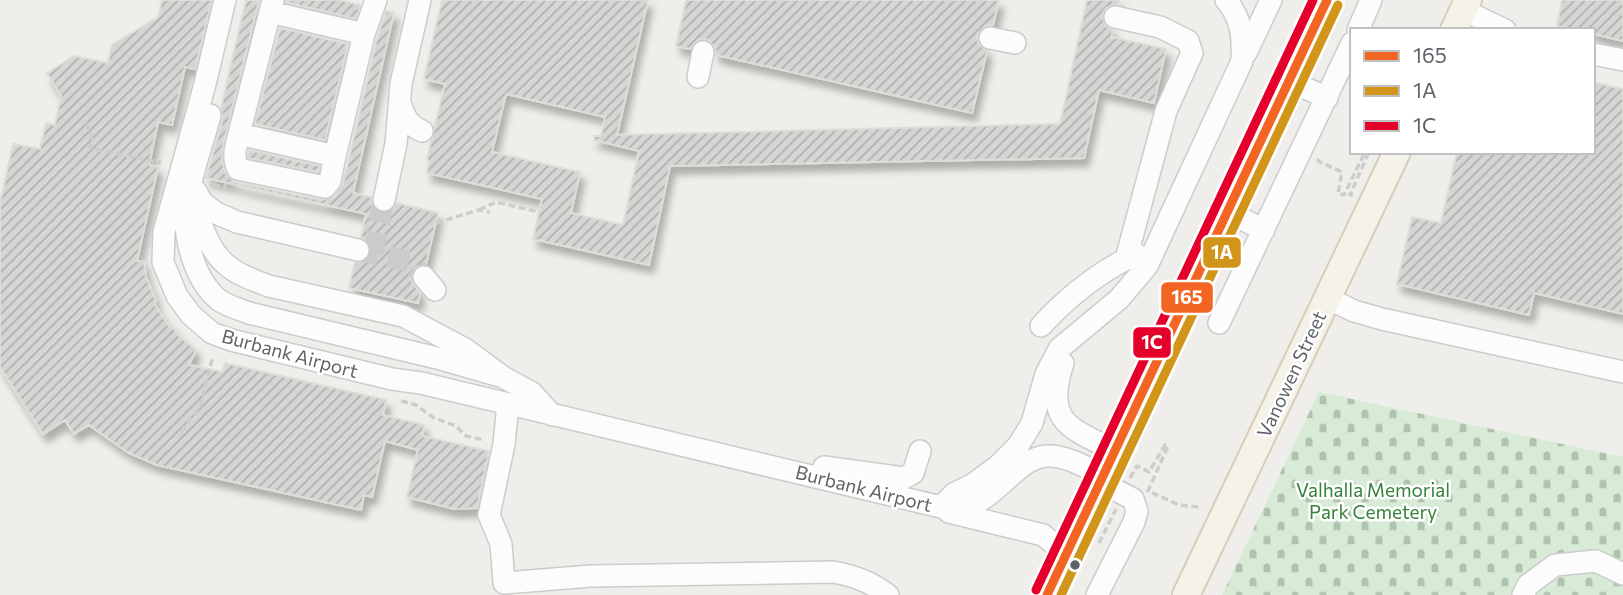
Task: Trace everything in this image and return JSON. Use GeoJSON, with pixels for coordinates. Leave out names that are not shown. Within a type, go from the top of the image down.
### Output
{"type":"FeatureCollection","features":[{"type":"Feature","properties":{"kind":"main road"},"geometry":{"type":"LineString","coordinates":[[1047,595],[1066,554],[1109,481],[1116,451],[1327,0]]}},
{"type":"Feature","properties":{"kind":"main road","name":"Vanowen Street"},"geometry":{"type":"LineString","coordinates":[[1186,595],[1396,154]]}},
{"type":"Feature","properties":{"kind":"lane","name":"Burbank Airport"},"geometry":{"type":"LineString","coordinates":[[225,0],[164,232],[163,262],[177,296],[191,316],[212,332],[231,340],[392,379],[421,383],[941,507],[955,493],[972,485],[998,466],[1026,436],[1052,360],[1059,349],[1131,287],[1147,266],[1242,61],[1243,36],[1236,12],[1226,0]]}},
{"type":"Feature","properties":{"kind":"lane","name":"Burbank Airport"},"geometry":{"type":"LineString","coordinates":[[237,0],[186,210],[188,240],[194,264],[210,290],[219,300],[249,313],[437,358],[503,377]]}},
{"type":"Feature","properties":{"kind":"lane"},"geometry":{"type":"LineString","coordinates":[[364,34],[272,6],[234,152],[234,162],[238,169],[325,187],[330,181],[364,34],[376,0]]}},
{"type":"Feature","properties":{"kind":"lane"},"geometry":{"type":"LineString","coordinates":[[384,200],[396,144],[401,85],[420,0]]}},
{"type":"Feature","properties":{"kind":"lane"},"geometry":{"type":"LineString","coordinates":[[1242,61],[1271,0]]}},
{"type":"Feature","properties":{"kind":"lane"},"geometry":{"type":"LineString","coordinates":[[1359,28],[1371,0]]}},
{"type":"Feature","properties":{"kind":"lane"},"geometry":{"type":"LineString","coordinates":[[1462,13],[1500,28]]}},
{"type":"Feature","properties":{"kind":"lane"},"geometry":{"type":"LineString","coordinates":[[1115,17],[1160,27],[1188,41],[1192,53],[1166,111],[1126,259]]}},
{"type":"Feature","properties":{"kind":"lane"},"geometry":{"type":"LineString","coordinates":[[990,38],[1016,43]]}},
{"type":"Feature","properties":{"kind":"lane"},"geometry":{"type":"LineString","coordinates":[[1219,323],[1350,47]]}},
{"type":"Feature","properties":{"kind":"lane"},"geometry":{"type":"LineString","coordinates":[[698,77],[703,52]]}},
{"type":"Feature","properties":{"kind":"lane"},"geometry":{"type":"LineString","coordinates":[[1595,54],[1623,60]]}},
{"type":"Feature","properties":{"kind":"lane"},"geometry":{"type":"LineString","coordinates":[[1288,80],[1327,98]]}},
{"type":"Feature","properties":{"kind":"lane"},"geometry":{"type":"LineString","coordinates":[[400,103],[411,126],[422,131]]}},
{"type":"Feature","properties":{"kind":"lane"},"geometry":{"type":"LineString","coordinates":[[239,134],[335,156]]}},
{"type":"Feature","properties":{"kind":"lane","name":"Burbank Airport"},"geometry":{"type":"LineString","coordinates":[[192,186],[200,220],[212,245],[227,266],[269,286],[403,316],[465,349],[503,377],[532,393],[553,416]]}},
{"type":"Feature","properties":{"kind":"lane"},"geometry":{"type":"LineString","coordinates":[[192,186],[209,208],[237,222],[358,250]]}},
{"type":"Feature","properties":{"kind":"lane"},"geometry":{"type":"LineString","coordinates":[[1226,211],[1264,230]]}},
{"type":"Feature","properties":{"kind":"lane"},"geometry":{"type":"LineString","coordinates":[[1041,326],[1070,297],[1106,268],[1157,244]]}},
{"type":"Feature","properties":{"kind":"lane"},"geometry":{"type":"LineString","coordinates":[[1327,298],[1354,311],[1382,319],[1623,372]]}},
{"type":"Feature","properties":{"kind":"lane"},"geometry":{"type":"LineString","coordinates":[[1067,344],[1057,393],[1063,420],[1071,429],[1116,451]]}},
{"type":"Feature","properties":{"kind":"lane"},"geometry":{"type":"LineString","coordinates":[[508,404],[504,422],[504,444],[489,514],[501,544],[504,583],[591,576],[834,572],[853,575],[888,595]]}},
{"type":"Feature","properties":{"kind":"lane"},"geometry":{"type":"LineString","coordinates":[[795,471],[816,466],[904,478],[913,473],[920,451]]}},
{"type":"Feature","properties":{"kind":"lane"},"geometry":{"type":"LineString","coordinates":[[941,507],[957,509],[974,504],[1028,462],[1040,457],[1065,459],[1109,481],[1133,499],[1137,512],[1135,523],[1097,595]]}},
{"type":"Feature","properties":{"kind":"lane"},"geometry":{"type":"LineString","coordinates":[[941,507],[952,514],[1043,535],[1066,554]]}},
{"type":"Feature","properties":{"kind":"lane"},"geometry":{"type":"LineString","coordinates":[[1523,595],[1528,585],[1555,565],[1597,561],[1623,575]]}},
{"type":"Feature","properties":{"kind":"path"},"geometry":{"type":"LineString","coordinates":[[86,124],[93,134],[90,148],[161,163]]}},
{"type":"Feature","properties":{"kind":"path"},"geometry":{"type":"LineString","coordinates":[[1318,160],[1342,172],[1338,193],[1344,195],[1364,154]]}},
{"type":"Feature","properties":{"kind":"path"},"geometry":{"type":"LineString","coordinates":[[436,223],[496,202],[539,212]]}},
{"type":"Feature","properties":{"kind":"path"},"geometry":{"type":"LineString","coordinates":[[479,209],[490,212]]}},
{"type":"Feature","properties":{"kind":"path"},"geometry":{"type":"LineString","coordinates":[[181,432],[200,406],[213,356]]}},
{"type":"Feature","properties":{"kind":"path"},"geometry":{"type":"LineString","coordinates":[[1145,480],[1165,444],[1168,446],[1147,491],[1179,505],[1199,507]]}},
{"type":"Feature","properties":{"kind":"path"},"geometry":{"type":"LineString","coordinates":[[1109,481],[1137,466],[1149,472]]}},
{"type":"Feature","properties":{"kind":"green space","name":"Valhalla Memorial Park Cemetery"},"geometry":{"type":"Polygon","coordinates":[[[1319,392],[1623,457],[1623,595],[1222,595],[1319,392]]]}},
{"type":"Feature","properties":{"kind":"building"},"geometry":{"type":"Polygon","coordinates":[[[162,0],[212,0],[195,69],[185,67],[172,125],[158,122],[149,165],[158,167],[137,261],[144,261],[146,277],[156,301],[154,303],[169,326],[196,350],[189,365],[223,372],[225,363],[386,400],[383,415],[424,425],[422,436],[489,451],[477,508],[454,509],[407,497],[418,450],[385,441],[372,497],[364,495],[361,510],[157,465],[129,453],[89,425],[74,434],[65,420],[43,434],[0,367],[0,203],[13,144],[40,149],[46,123],[55,125],[61,96],[47,73],[74,56],[108,63],[112,45],[158,17],[162,0]]]}},
{"type":"Feature","properties":{"kind":"building"},"geometry":{"type":"Polygon","coordinates":[[[246,0],[259,0],[223,145],[222,161],[226,174],[235,182],[322,200],[335,196],[343,184],[377,38],[386,11],[394,12],[353,193],[371,197],[372,205],[381,213],[389,212],[397,203],[438,213],[426,264],[416,267],[411,273],[411,280],[420,293],[418,303],[349,288],[355,263],[367,259],[371,252],[367,241],[361,237],[366,214],[206,178],[223,118],[221,108],[246,0]]]}},
{"type":"Feature","properties":{"kind":"building"},"geometry":{"type":"Polygon","coordinates":[[[286,0],[339,0],[360,5],[356,19],[286,0]]]}},
{"type":"Feature","properties":{"kind":"building"},"geometry":{"type":"Polygon","coordinates":[[[442,0],[648,0],[617,135],[1060,124],[1087,0],[1119,0],[1118,4],[1106,8],[1102,15],[1106,26],[1113,30],[1111,37],[1166,49],[1154,103],[1099,90],[1084,158],[670,166],[649,265],[533,239],[542,199],[427,173],[427,159],[445,84],[424,79],[442,0]],[[506,94],[492,152],[580,172],[571,213],[623,225],[639,151],[594,140],[594,136],[601,136],[605,117],[506,94]]]}},
{"type":"Feature","properties":{"kind":"building"},"geometry":{"type":"Polygon","coordinates":[[[686,0],[999,0],[993,25],[985,26],[977,35],[978,43],[987,51],[972,113],[716,55],[715,47],[706,39],[698,40],[690,49],[676,46],[686,0]]]}},
{"type":"Feature","properties":{"kind":"building"},"geometry":{"type":"Polygon","coordinates":[[[1562,0],[1623,0],[1623,41],[1595,34],[1595,28],[1557,26],[1562,0]]]}},
{"type":"Feature","properties":{"kind":"building"},"geometry":{"type":"Polygon","coordinates":[[[280,28],[348,44],[325,140],[255,124],[280,28]]]}},
{"type":"Feature","properties":{"kind":"building"},"geometry":{"type":"Polygon","coordinates":[[[1595,82],[1623,89],[1623,314],[1534,293],[1529,315],[1397,284],[1412,217],[1441,223],[1457,154],[1595,154],[1595,82]]]}},
{"type":"Feature","properties":{"kind":"building"},"geometry":{"type":"Polygon","coordinates":[[[249,150],[320,166],[318,172],[248,158],[249,150]]]}},
{"type":"Feature","properties":{"kind":"tunnel"},"geometry":{"type":"LineString","coordinates":[[373,253],[384,200]]}},
{"type":"Feature","properties":{"kind":"tunnel"},"geometry":{"type":"LineString","coordinates":[[358,250],[411,262],[424,277]]}},
{"type":"Feature","properties":{"kind":"transit line","name":"1C"},"geometry":{"type":"LineString","coordinates":[[1036,590],[1313,0]]}},
{"type":"Feature","properties":{"kind":"transit line","name":"165"},"geometry":{"type":"LineString","coordinates":[[1047,595],[1327,0]]}},
{"type":"Feature","properties":{"kind":"transit line","name":"1A"},"geometry":{"type":"LineString","coordinates":[[1061,595],[1338,5]]}}]}
